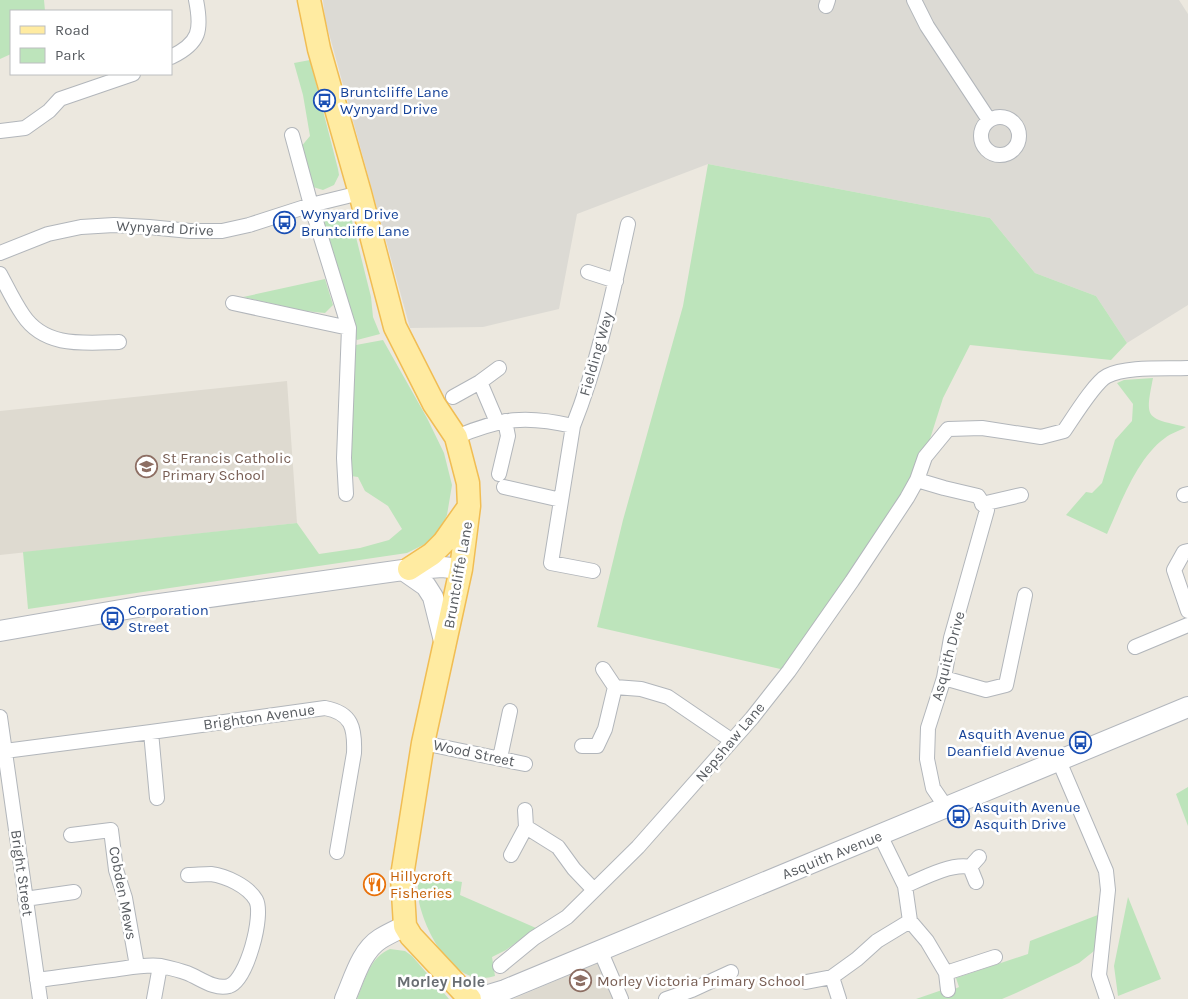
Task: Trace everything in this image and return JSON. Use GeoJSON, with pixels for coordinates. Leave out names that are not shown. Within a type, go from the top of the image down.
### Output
{"type":"FeatureCollection","features":[{"type":"Feature","properties":{"kind":"main road","name":"Bruntcliffe Lane"},"geometry":{"type":"LineString","coordinates":[[309,0],[319,49],[396,327],[434,404],[456,437],[468,483],[469,506],[461,569],[423,743],[402,876],[405,926]]}},
{"type":"Feature","properties":{"kind":"main road"},"geometry":{"type":"LineString","coordinates":[[406,569],[432,554],[444,542],[469,506]]}},
{"type":"Feature","properties":{"kind":"main road"},"geometry":{"type":"LineString","coordinates":[[0,630],[138,607],[406,569],[442,567],[461,569]]}},
{"type":"Feature","properties":{"kind":"main road"},"geometry":{"type":"LineString","coordinates":[[406,569],[426,586],[433,597],[445,645]]}},
{"type":"Feature","properties":{"kind":"main road","name":"Asquith Avenue"},"geometry":{"type":"LineString","coordinates":[[475,999],[505,990],[1188,707]]}},
{"type":"Feature","properties":{"kind":"main road"},"geometry":{"type":"LineString","coordinates":[[345,999],[370,947],[380,939],[405,926],[411,936],[470,999]]}},
{"type":"Feature","properties":{"kind":"street"},"geometry":{"type":"LineString","coordinates":[[172,56],[183,51],[193,42],[199,32],[196,0]]}},
{"type":"Feature","properties":{"kind":"street"},"geometry":{"type":"LineString","coordinates":[[914,0],[928,26],[989,120]]}},
{"type":"Feature","properties":{"kind":"street"},"geometry":{"type":"LineString","coordinates":[[0,131],[25,128],[49,111],[60,99],[129,75]]}},
{"type":"Feature","properties":{"kind":"street"},"geometry":{"type":"LineString","coordinates":[[292,135],[311,205],[349,328],[344,458],[346,494]]}},
{"type":"Feature","properties":{"kind":"street","name":"Wynyard Drive"},"geometry":{"type":"LineString","coordinates":[[0,253],[48,234],[81,227],[114,225],[190,232],[222,231],[249,226],[311,205],[360,193]]}},
{"type":"Feature","properties":{"kind":"street","name":"Fielding Way"},"geometry":{"type":"LineString","coordinates":[[593,571],[551,563],[573,426],[588,388],[616,281],[628,224]]}},
{"type":"Feature","properties":{"kind":"street"},"geometry":{"type":"LineString","coordinates":[[588,272],[616,281]]}},
{"type":"Feature","properties":{"kind":"street"},"geometry":{"type":"LineString","coordinates":[[0,274],[23,315],[41,332],[66,342],[119,342]]}},
{"type":"Feature","properties":{"kind":"street"},"geometry":{"type":"LineString","coordinates":[[233,302],[349,328]]}},
{"type":"Feature","properties":{"kind":"street"},"geometry":{"type":"LineString","coordinates":[[453,397],[480,382],[499,368]]}},
{"type":"Feature","properties":{"kind":"street","name":"Nepshaw Lane"},"geometry":{"type":"LineString","coordinates":[[500,966],[534,938],[567,916],[638,847],[752,718],[796,661],[852,581],[917,480],[924,457],[948,429],[982,428],[1041,437],[1064,431],[1085,400],[1105,376],[1121,371],[1188,368]]}},
{"type":"Feature","properties":{"kind":"street"},"geometry":{"type":"LineString","coordinates":[[480,382],[508,436],[502,481],[560,500]]}},
{"type":"Feature","properties":{"kind":"street"},"geometry":{"type":"LineString","coordinates":[[456,437],[501,421],[530,419],[553,421],[573,426]]}},
{"type":"Feature","properties":{"kind":"street"},"geometry":{"type":"LineString","coordinates":[[917,480],[978,496],[982,504],[1021,495]]}},
{"type":"Feature","properties":{"kind":"street","name":"Asquith Drive"},"geometry":{"type":"LineString","coordinates":[[946,807],[932,788],[927,758],[928,728],[944,678],[952,638],[986,510],[982,504]]}},
{"type":"Feature","properties":{"kind":"street"},"geometry":{"type":"LineString","coordinates":[[1188,551],[1184,552],[1174,570],[1188,611]]}},
{"type":"Feature","properties":{"kind":"street"},"geometry":{"type":"LineString","coordinates":[[944,678],[986,690],[1006,685],[1025,595]]}},
{"type":"Feature","properties":{"kind":"street"},"geometry":{"type":"LineString","coordinates":[[1135,647],[1188,625]]}},
{"type":"Feature","properties":{"kind":"street"},"geometry":{"type":"LineString","coordinates":[[582,746],[597,746],[605,729],[615,688],[603,669]]}},
{"type":"Feature","properties":{"kind":"street"},"geometry":{"type":"LineString","coordinates":[[615,688],[641,689],[668,697],[732,740]]}},
{"type":"Feature","properties":{"kind":"street","name":"Brighton Avenue"},"geometry":{"type":"LineString","coordinates":[[5,751],[325,708],[335,710],[345,715],[352,726],[355,740],[337,852]]}},
{"type":"Feature","properties":{"kind":"street"},"geometry":{"type":"LineString","coordinates":[[500,758],[510,711]]}},
{"type":"Feature","properties":{"kind":"street","name":"Bright Street"},"geometry":{"type":"LineString","coordinates":[[0,717],[40,999]]}},
{"type":"Feature","properties":{"kind":"street"},"geometry":{"type":"LineString","coordinates":[[151,732],[157,798]]}},
{"type":"Feature","properties":{"kind":"street","name":"Wood Street"},"geometry":{"type":"LineString","coordinates":[[423,743],[525,764]]}},
{"type":"Feature","properties":{"kind":"street"},"geometry":{"type":"LineString","coordinates":[[1059,761],[1106,871],[1108,890],[1099,974],[1107,999]]}},
{"type":"Feature","properties":{"kind":"street"},"geometry":{"type":"LineString","coordinates":[[511,854],[526,827],[525,810]]}},
{"type":"Feature","properties":{"kind":"street"},"geometry":{"type":"LineString","coordinates":[[526,827],[558,847],[594,890]]}},
{"type":"Feature","properties":{"kind":"street","name":"Cobden Mews"},"geometry":{"type":"LineString","coordinates":[[71,835],[111,830],[116,870],[125,898],[137,966]]}},
{"type":"Feature","properties":{"kind":"street"},"geometry":{"type":"LineString","coordinates":[[880,835],[905,886],[910,921],[927,941],[946,973],[948,990]]}},
{"type":"Feature","properties":{"kind":"street"},"geometry":{"type":"LineString","coordinates":[[970,867],[980,856]]}},
{"type":"Feature","properties":{"kind":"street"},"geometry":{"type":"LineString","coordinates":[[905,886],[935,873],[963,866],[970,867]]}},
{"type":"Feature","properties":{"kind":"street"},"geometry":{"type":"LineString","coordinates":[[970,867],[976,882]]}},
{"type":"Feature","properties":{"kind":"street"},"geometry":{"type":"LineString","coordinates":[[37,980],[137,966],[160,966],[188,974],[216,986],[225,987],[233,985],[239,978],[250,952],[259,908],[255,898],[235,882],[221,877],[211,874],[188,875]]}},
{"type":"Feature","properties":{"kind":"street"},"geometry":{"type":"LineString","coordinates":[[25,899],[74,892]]}},
{"type":"Feature","properties":{"kind":"street"},"geometry":{"type":"LineString","coordinates":[[806,982],[832,976],[858,959],[877,941],[910,921]]}},
{"type":"Feature","properties":{"kind":"street"},"geometry":{"type":"LineString","coordinates":[[600,950],[621,999]]}},
{"type":"Feature","properties":{"kind":"street"},"geometry":{"type":"LineString","coordinates":[[946,973],[995,956]]}},
{"type":"Feature","properties":{"kind":"street"},"geometry":{"type":"LineString","coordinates":[[154,999],[160,966]]}},
{"type":"Feature","properties":{"kind":"street"},"geometry":{"type":"LineString","coordinates":[[666,999],[695,994],[731,972]]}},
{"type":"Feature","properties":{"kind":"street"},"geometry":{"type":"LineString","coordinates":[[832,976],[839,999]]}},
{"type":"Feature","properties":{"kind":"shaded area"},"geometry":{"type":"Polygon","coordinates":[[[323,0],[1179,0],[1188,14],[1188,305],[1127,343],[1096,296],[1035,273],[990,218],[708,164],[577,214],[559,309],[483,327],[410,328],[325,19],[323,0]]]}},
{"type":"Feature","properties":{"kind":"shaded area","name":"St Francis Catholic Primary School"},"geometry":{"type":"Polygon","coordinates":[[[287,381],[297,523],[0,555],[0,411],[287,381]]]}},
{"type":"Feature","properties":{"kind":"shaded area","name":"Morley Victoria Primary School"},"geometry":{"type":"Polygon","coordinates":[[[598,963],[613,999],[513,999],[598,963]]]}},
{"type":"Feature","properties":{"kind":"green space"},"geometry":{"type":"Polygon","coordinates":[[[0,0],[44,0],[45,10],[10,10],[10,54],[0,59],[0,0]]]}},
{"type":"Feature","properties":{"kind":"green space"},"geometry":{"type":"Polygon","coordinates":[[[310,60],[339,175],[334,185],[323,190],[313,187],[310,182],[300,148],[310,136],[303,95],[294,63],[310,60]]]}},
{"type":"Feature","properties":{"kind":"green space"},"geometry":{"type":"Polygon","coordinates":[[[708,164],[990,218],[1035,273],[1096,296],[1127,343],[1111,360],[970,345],[943,398],[917,480],[789,671],[597,627],[623,520],[683,306],[708,164]]]}},
{"type":"Feature","properties":{"kind":"green space"},"geometry":{"type":"Polygon","coordinates":[[[335,210],[348,215],[352,221],[371,297],[373,317],[380,334],[357,340],[353,336],[323,220],[329,212],[335,210]]]}},
{"type":"Feature","properties":{"kind":"green space"},"geometry":{"type":"Polygon","coordinates":[[[325,279],[333,305],[325,313],[305,311],[243,297],[325,279]]]}},
{"type":"Feature","properties":{"kind":"green space"},"geometry":{"type":"Polygon","coordinates":[[[383,340],[427,418],[444,453],[452,485],[447,515],[440,530],[425,544],[407,553],[28,609],[23,552],[297,523],[319,554],[360,548],[389,540],[402,529],[388,506],[365,491],[358,477],[351,476],[350,460],[351,410],[356,345],[383,340]]]}},
{"type":"Feature","properties":{"kind":"green space"},"geometry":{"type":"Polygon","coordinates":[[[1153,378],[1149,402],[1151,414],[1162,421],[1186,427],[1165,438],[1146,457],[1124,495],[1107,534],[1066,515],[1086,492],[1092,493],[1102,483],[1115,440],[1132,421],[1133,404],[1117,383],[1124,380],[1153,378]]]}},
{"type":"Feature","properties":{"kind":"green space"},"geometry":{"type":"Polygon","coordinates":[[[1188,787],[1188,826],[1176,794],[1188,787]]]}},
{"type":"Feature","properties":{"kind":"green space"},"geometry":{"type":"Polygon","coordinates":[[[417,874],[462,882],[460,895],[536,928],[506,950],[492,957],[495,976],[483,978],[471,976],[459,970],[449,961],[440,951],[433,938],[419,902],[417,874]]]}},
{"type":"Feature","properties":{"kind":"green space"},"geometry":{"type":"Polygon","coordinates":[[[1128,897],[1161,979],[1118,996],[1114,966],[1128,897]]]}},
{"type":"Feature","properties":{"kind":"green space"},"geometry":{"type":"Polygon","coordinates":[[[1103,913],[1100,933],[1094,951],[1079,963],[1016,993],[1002,999],[916,999],[942,990],[944,994],[959,987],[956,978],[1028,954],[1030,941],[1103,913]]]}},
{"type":"Feature","properties":{"kind":"green space","name":"Morley Hole"},"geometry":{"type":"Polygon","coordinates":[[[390,949],[405,951],[412,956],[449,999],[357,999],[373,963],[390,949]]]}},
{"type":"Feature","properties":{"kind":"place","name":"Bruntcliffe Lane Wynyard Drive"},"geometry":{"type":"Point","coordinates":[324,101]}},
{"type":"Feature","properties":{"kind":"place","name":"Wynyard Drive Bruntcliffe Lane"},"geometry":{"type":"Point","coordinates":[285,223]}},
{"type":"Feature","properties":{"kind":"place","name":"St Francis Catholic Primary School"},"geometry":{"type":"Point","coordinates":[146,467]}},
{"type":"Feature","properties":{"kind":"place","name":"Corporation Street"},"geometry":{"type":"Point","coordinates":[112,619]}},
{"type":"Feature","properties":{"kind":"place","name":"Asquith Avenue Deanfield Avenue"},"geometry":{"type":"Point","coordinates":[1081,743]}},
{"type":"Feature","properties":{"kind":"place","name":"Asquith Avenue Asquith Drive"},"geometry":{"type":"Point","coordinates":[958,816]}},
{"type":"Feature","properties":{"kind":"place","name":"Hillycroft Fisheries"},"geometry":{"type":"Point","coordinates":[374,885]}},
{"type":"Feature","properties":{"kind":"place","name":"Morley Victoria Primary School"},"geometry":{"type":"Point","coordinates":[581,981]}},
{"type":"Feature","properties":{"kind":"district","name":"Morley Hole"},"geometry":{"type":"Point","coordinates":[441,981]}}]}
